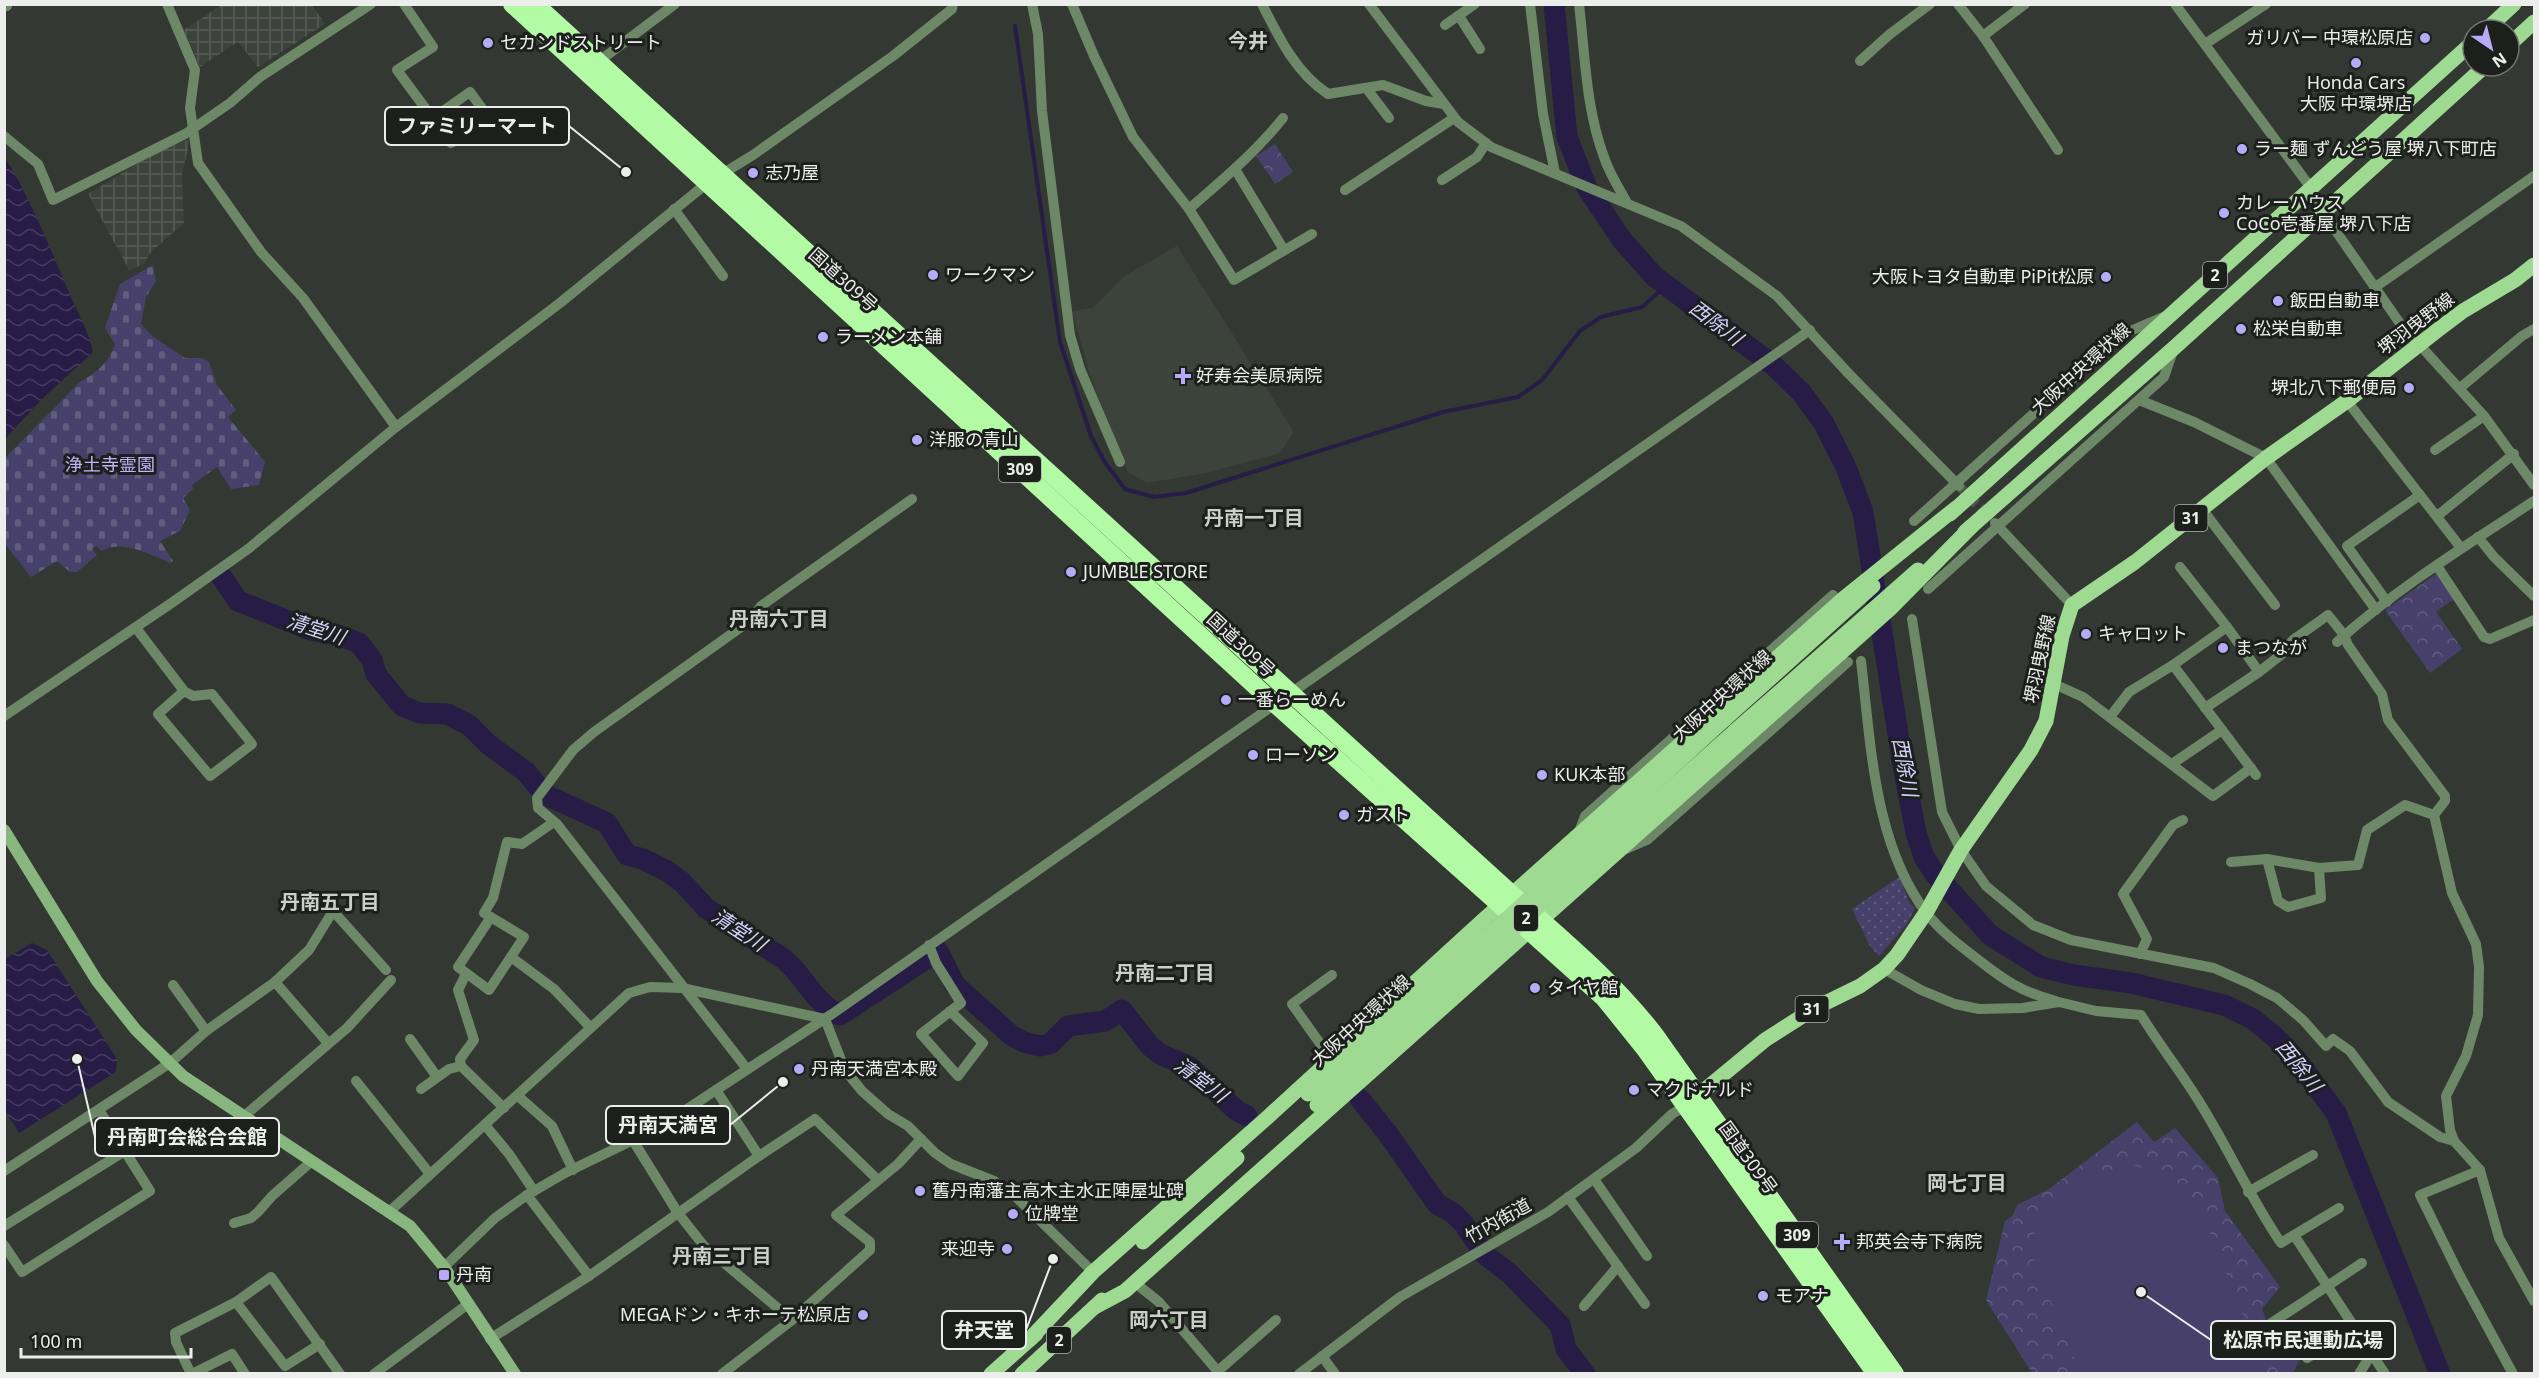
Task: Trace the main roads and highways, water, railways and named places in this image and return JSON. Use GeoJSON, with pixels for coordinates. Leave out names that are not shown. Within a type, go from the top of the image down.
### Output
{"type":"FeatureCollection","features":[{"type":"Feature","properties":{"kind":"highway","name":"国道309号"},"geometry":{"type":"LineString","coordinates":[[512,4],[1292,693],[1506,901]]}},
{"type":"Feature","properties":{"kind":"highway","name":"国道309号"},"geometry":{"type":"LineString","coordinates":[[535,4],[653,110],[713,180],[1275,704],[1536,926],[1604,998],[1645,1049],[1692,1101],[1895,1374]]}},
{"type":"Feature","properties":{"kind":"highway","name":"国道309号"},"geometry":{"type":"LineString","coordinates":[[1692,1101],[1876,1374]]}},
{"type":"Feature","properties":{"kind":"main road"},"geometry":{"type":"LineString","coordinates":[[2499,18],[2514,4]]}},
{"type":"Feature","properties":{"kind":"main road"},"geometry":{"type":"LineString","coordinates":[[2521,34],[2535,22]]}},
{"type":"Feature","properties":{"kind":"main road","name":"大阪中央環状線"},"geometry":{"type":"LineString","coordinates":[[1730,725],[1856,595],[1956,508],[2461,53]]}},
{"type":"Feature","properties":{"kind":"main road","name":"2"},"geometry":{"type":"LineString","coordinates":[[1861,627],[2472,78]]}},
{"type":"Feature","properties":{"kind":"main road","name":"堺羽曳野線"},"geometry":{"type":"LineString","coordinates":[[1692,1101],[1765,1040],[1815,1008],[1860,986],[1884,969],[1897,955],[1928,909],[1960,852],[2031,750],[2046,721],[2062,636],[2072,605],[2135,562],[2266,458],[2347,401],[2463,311],[2515,280],[2535,265]]}},
{"type":"Feature","properties":{"kind":"main road"},"geometry":{"type":"LineString","coordinates":[[1029,1340],[1093,1272],[1506,901],[1856,595]]}},
{"type":"Feature","properties":{"kind":"main road"},"geometry":{"type":"LineString","coordinates":[[1095,1307],[1125,1291],[1616,854],[1861,627]]}},
{"type":"Feature","properties":{"kind":"main road","name":"大阪中央環状線"},"geometry":{"type":"LineString","coordinates":[[1022,1374],[1512,914],[1730,725],[1861,627]]}},
{"type":"Feature","properties":{"kind":"main road","name":"大阪中央環状線"},"geometry":{"type":"LineString","coordinates":[[991,1374],[1179,1211],[1313,1100]]}},
{"type":"Feature","properties":{"kind":"water"},"geometry":{"type":"Polygon","coordinates":[[[4,156],[38,221],[85,327],[93,352],[40,401],[5,439],[4,156]]]}},
{"type":"Feature","properties":{"kind":"water"},"geometry":{"type":"Polygon","coordinates":[[[32,943],[47,950],[117,1059],[116,1072],[19,1133],[5,1110],[5,959],[32,943]]]}},
{"type":"Feature","properties":{"kind":"waterway","name":"西除川"},"geometry":{"type":"LineString","coordinates":[[1554,4],[1567,137],[1587,188],[1622,240],[1655,277],[1773,365],[1801,392],[1823,422],[1845,465],[1863,512],[1903,766],[1916,833],[1924,857],[1935,874],[1990,935],[2041,967],[2074,975],[2131,983],[2224,1005],[2253,1019],[2275,1037],[2297,1060],[2336,1113],[2440,1374]]}},
{"type":"Feature","properties":{"kind":"waterway"},"geometry":{"type":"LineString","coordinates":[[1015,26],[1060,342],[1091,436],[1104,461],[1125,489],[1154,497],[1186,493],[1443,412],[1518,397],[1542,380],[1580,331],[1601,317],[1642,307],[1667,285]]}},
{"type":"Feature","properties":{"kind":"waterway","name":"清堂川"},"geometry":{"type":"LineString","coordinates":[[221,576],[238,601],[311,630],[341,636],[359,643],[372,660],[376,674],[402,706],[420,713],[447,714],[469,725],[488,744],[526,772],[544,794],[607,823],[627,855],[643,859],[667,871],[682,882],[706,908],[784,959],[816,997],[840,1015],[938,951],[955,985],[1011,1035],[1026,1043],[1040,1046],[1050,1044],[1068,1026],[1105,1021],[1122,1010],[1150,1046],[1160,1054],[1190,1067],[1236,1110],[1247,1116]]}},
{"type":"Feature","properties":{"kind":"waterway","name":"清堂川"},"geometry":{"type":"LineString","coordinates":[[1360,1099],[1388,1134],[1437,1204],[1453,1213],[1464,1224],[1484,1254],[1509,1273],[1560,1325],[1566,1349],[1585,1374]]}},
{"type":"Feature","properties":{"kind":"tunnel"},"geometry":{"type":"LineString","coordinates":[[1959,486],[1991,519]]}},
{"type":"Feature","properties":{"kind":"place","name":"ガリバー 中環松原店"},"geometry":{"type":"Point","coordinates":[2425,38]}},
{"type":"Feature","properties":{"kind":"place","name":"セカンドストリート"},"geometry":{"type":"Point","coordinates":[488,43]}},
{"type":"Feature","properties":{"kind":"place","name":"Honda Cars 大阪 中環堺店"},"geometry":{"type":"Point","coordinates":[2356,63]}},
{"type":"Feature","properties":{"kind":"place","name":"ラー麺 ずんどう屋 堺八下町店"},"geometry":{"type":"Point","coordinates":[2242,149]}},
{"type":"Feature","properties":{"kind":"place","name":"ファミリーマート"},"geometry":{"type":"Point","coordinates":[626,172]}},
{"type":"Feature","properties":{"kind":"place","name":"志乃屋"},"geometry":{"type":"Point","coordinates":[753,173]}},
{"type":"Feature","properties":{"kind":"place","name":"カレーハウス CoCo壱番屋 堺八下店"},"geometry":{"type":"Point","coordinates":[2224,213]}},
{"type":"Feature","properties":{"kind":"place","name":"ワークマン"},"geometry":{"type":"Point","coordinates":[933,275]}},
{"type":"Feature","properties":{"kind":"place","name":"大阪トヨタ自動車 PiPit松原"},"geometry":{"type":"Point","coordinates":[2106,277]}},
{"type":"Feature","properties":{"kind":"place","name":"飯田自動車"},"geometry":{"type":"Point","coordinates":[2278,301]}},
{"type":"Feature","properties":{"kind":"place","name":"松栄自動車"},"geometry":{"type":"Point","coordinates":[2241,329]}},
{"type":"Feature","properties":{"kind":"place","name":"ラーメン本舗"},"geometry":{"type":"Point","coordinates":[823,337]}},
{"type":"Feature","properties":{"kind":"place","name":"好寿会美原病院"},"geometry":{"type":"Point","coordinates":[1183,376]}},
{"type":"Feature","properties":{"kind":"place","name":"堺北八下郵便局"},"geometry":{"type":"Point","coordinates":[2409,388]}},
{"type":"Feature","properties":{"kind":"place","name":"洋服の青山"},"geometry":{"type":"Point","coordinates":[917,440]}},
{"type":"Feature","properties":{"kind":"place","name":"JUMBLE STORE"},"geometry":{"type":"Point","coordinates":[1071,572]}},
{"type":"Feature","properties":{"kind":"place","name":"キャロット"},"geometry":{"type":"Point","coordinates":[2086,634]}},
{"type":"Feature","properties":{"kind":"place","name":"まつなが"},"geometry":{"type":"Point","coordinates":[2223,648]}},
{"type":"Feature","properties":{"kind":"place","name":"一番らーめん"},"geometry":{"type":"Point","coordinates":[1226,700]}},
{"type":"Feature","properties":{"kind":"place","name":"ローソン"},"geometry":{"type":"Point","coordinates":[1253,755]}},
{"type":"Feature","properties":{"kind":"place","name":"KUK本部"},"geometry":{"type":"Point","coordinates":[1542,775]}},
{"type":"Feature","properties":{"kind":"place","name":"ガスト"},"geometry":{"type":"Point","coordinates":[1344,815]}},
{"type":"Feature","properties":{"kind":"place","name":"タイヤ館"},"geometry":{"type":"Point","coordinates":[1535,988]}},
{"type":"Feature","properties":{"kind":"place","name":"丹南町会総合会館"},"geometry":{"type":"Point","coordinates":[77,1059]}},
{"type":"Feature","properties":{"kind":"place","name":"丹南天満宮本殿"},"geometry":{"type":"Point","coordinates":[799,1069]}},
{"type":"Feature","properties":{"kind":"place","name":"丹南天満宮"},"geometry":{"type":"Point","coordinates":[783,1082]}},
{"type":"Feature","properties":{"kind":"place","name":"マクドナルド"},"geometry":{"type":"Point","coordinates":[1634,1090]}},
{"type":"Feature","properties":{"kind":"place","name":"舊丹南藩主高木主水正陣屋址碑"},"geometry":{"type":"Point","coordinates":[920,1191]}},
{"type":"Feature","properties":{"kind":"place","name":"位牌堂"},"geometry":{"type":"Point","coordinates":[1013,1214]}},
{"type":"Feature","properties":{"kind":"place","name":"邦英会寺下病院"},"geometry":{"type":"Point","coordinates":[1842,1242]}},
{"type":"Feature","properties":{"kind":"place","name":"来迎寺"},"geometry":{"type":"Point","coordinates":[1007,1249]}},
{"type":"Feature","properties":{"kind":"place","name":"弁天堂"},"geometry":{"type":"Point","coordinates":[1053,1259]}},
{"type":"Feature","properties":{"kind":"place","name":"丹南"},"geometry":{"type":"Point","coordinates":[444,1275]}},
{"type":"Feature","properties":{"kind":"place","name":"松原市民運動広場"},"geometry":{"type":"Point","coordinates":[2141,1292]}},
{"type":"Feature","properties":{"kind":"place","name":"モアナ"},"geometry":{"type":"Point","coordinates":[1763,1296]}},
{"type":"Feature","properties":{"kind":"place","name":"MEGAドン・キホーテ松原店"},"geometry":{"type":"Point","coordinates":[863,1315]}},
{"type":"Feature","properties":{"kind":"district","name":"今井"},"geometry":{"type":"Point","coordinates":[1248,41]}},
{"type":"Feature","properties":{"kind":"district","name":"丹南一丁目"},"geometry":{"type":"Point","coordinates":[1254,518]}},
{"type":"Feature","properties":{"kind":"district","name":"丹南六丁目"},"geometry":{"type":"Point","coordinates":[779,619]}},
{"type":"Feature","properties":{"kind":"district","name":"丹南五丁目"},"geometry":{"type":"Point","coordinates":[330,902]}},
{"type":"Feature","properties":{"kind":"district","name":"丹南二丁目"},"geometry":{"type":"Point","coordinates":[1165,973]}},
{"type":"Feature","properties":{"kind":"district","name":"岡七丁目"},"geometry":{"type":"Point","coordinates":[1967,1183]}},
{"type":"Feature","properties":{"kind":"district","name":"丹南三丁目"},"geometry":{"type":"Point","coordinates":[722,1256]}},
{"type":"Feature","properties":{"kind":"district","name":"岡六丁目"},"geometry":{"type":"Point","coordinates":[1169,1320]}},
{"type":"Feature","properties":{"kind":"park label","name":"浄土寺霊園"},"geometry":{"type":"Point","coordinates":[110,465]}}]}
